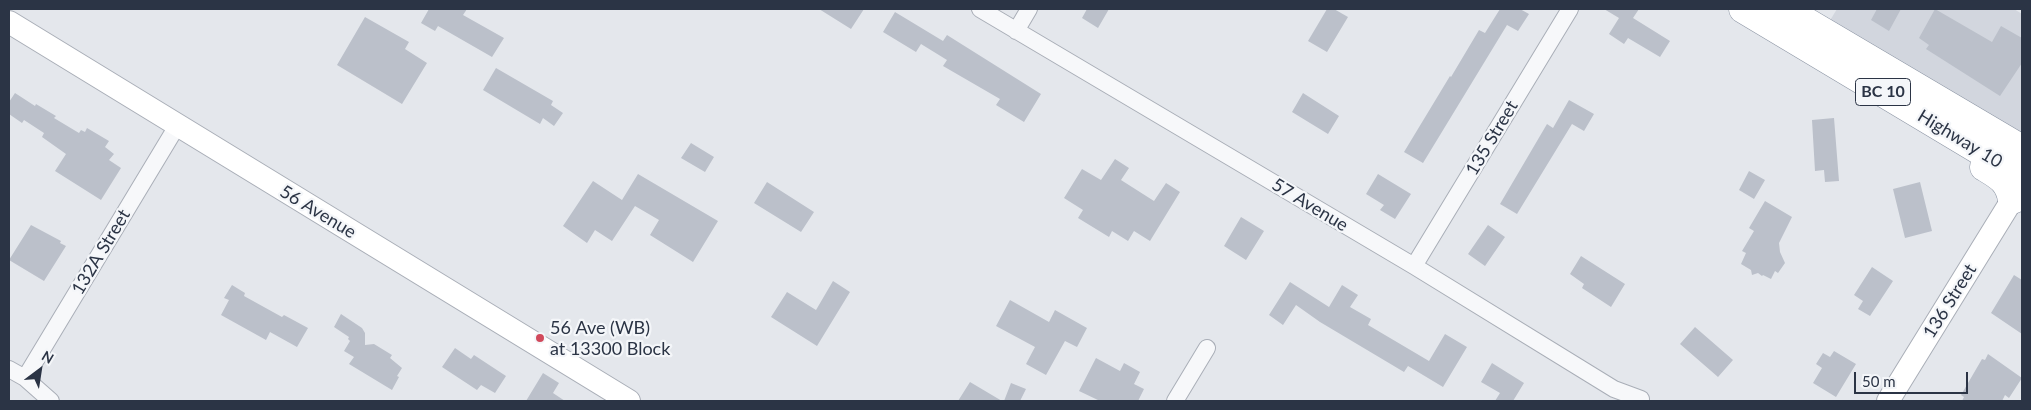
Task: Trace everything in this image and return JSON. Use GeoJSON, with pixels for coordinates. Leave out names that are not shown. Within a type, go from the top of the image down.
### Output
{"type":"FeatureCollection","features":[{"type":"Feature","properties":{"kind":"highway","name":"Highway 10"},"geometry":{"type":"LineString","coordinates":[[1743,9],[1824,57],[2019,191]]}},
{"type":"Feature","properties":{"kind":"highway","name":"Highway 10"},"geometry":{"type":"LineString","coordinates":[[1785,9],[2018,144]]}},
{"type":"Feature","properties":{"kind":"street","name":"57 Avenue"},"geometry":{"type":"LineString","coordinates":[[980,9],[1414,266],[1614,389],[1641,399]]}},
{"type":"Feature","properties":{"kind":"street"},"geometry":{"type":"LineString","coordinates":[[1016,30],[1029,9]]}},
{"type":"Feature","properties":{"kind":"street","name":"135 Street"},"geometry":{"type":"LineString","coordinates":[[1414,266],[1570,9]]}},
{"type":"Feature","properties":{"kind":"street","name":"56 Avenue"},"geometry":{"type":"LineString","coordinates":[[9,22],[629,401]]}},
{"type":"Feature","properties":{"kind":"street","name":"132A Street"},"geometry":{"type":"LineString","coordinates":[[25,378],[177,126]]}},
{"type":"Feature","properties":{"kind":"street","name":"136 Street"},"geometry":{"type":"LineString","coordinates":[[1888,401],[2019,191]]}},
{"type":"Feature","properties":{"kind":"street"},"geometry":{"type":"LineString","coordinates":[[1175,401],[1207,348]]}},
{"type":"Feature","properties":{"kind":"street"},"geometry":{"type":"LineString","coordinates":[[9,369],[25,378],[51,401]]}},
{"type":"Feature","properties":{"kind":"shaded area"},"geometry":{"type":"Polygon","coordinates":[[[1837,9],[2014,9],[2022,14],[2022,146],[1826,27],[1837,9]]]}},
{"type":"Feature","properties":{"kind":"building"},"geometry":{"type":"Polygon","coordinates":[[[429,9],[467,9],[463,15],[504,38],[492,57],[438,26],[435,31],[421,23],[429,9]]]}},
{"type":"Feature","properties":{"kind":"building"},"geometry":{"type":"Polygon","coordinates":[[[819,9],[864,9],[851,29],[819,9]]]}},
{"type":"Feature","properties":{"kind":"building"},"geometry":{"type":"Polygon","coordinates":[[[1087,9],[1109,9],[1098,28],[1082,18],[1087,9]]]}},
{"type":"Feature","properties":{"kind":"building"},"geometry":{"type":"Polygon","coordinates":[[[1327,9],[1334,9],[1348,17],[1327,52],[1308,41],[1327,9]]]}},
{"type":"Feature","properties":{"kind":"building"},"geometry":{"type":"Polygon","coordinates":[[[1500,9],[1520,9],[1529,14],[1518,31],[1507,25],[1423,163],[1404,152],[1479,30],[1485,33],[1500,9]]]}},
{"type":"Feature","properties":{"kind":"building"},"geometry":{"type":"Polygon","coordinates":[[[1604,9],[1639,9],[1633,18],[1670,41],[1660,57],[1628,38],[1624,44],[1609,34],[1619,18],[1604,9]]]}},
{"type":"Feature","properties":{"kind":"building"},"geometry":{"type":"Polygon","coordinates":[[[1877,9],[1901,9],[1889,31],[1871,20],[1877,9]]]}},
{"type":"Feature","properties":{"kind":"building"},"geometry":{"type":"Polygon","coordinates":[[[1935,9],[1992,42],[2001,26],[2022,38],[2022,63],[2000,96],[1926,49],[1929,45],[1919,38],[1935,9]]]}},
{"type":"Feature","properties":{"kind":"building"},"geometry":{"type":"Polygon","coordinates":[[[895,12],[943,41],[947,35],[1041,94],[1024,122],[996,105],[1000,99],[943,66],[947,60],[921,44],[916,52],[883,32],[895,12]]]}},
{"type":"Feature","properties":{"kind":"building"},"geometry":{"type":"Polygon","coordinates":[[[365,17],[409,42],[405,49],[427,63],[402,104],[337,65],[365,17]]]}},
{"type":"Feature","properties":{"kind":"building"},"geometry":{"type":"Polygon","coordinates":[[[496,68],[553,101],[551,105],[563,113],[554,126],[543,118],[540,124],[483,90],[496,68]]]}},
{"type":"Feature","properties":{"kind":"building"},"geometry":{"type":"Polygon","coordinates":[[[15,93],[35,106],[36,104],[56,116],[54,118],[79,133],[81,130],[85,132],[87,128],[109,141],[105,147],[114,154],[109,160],[121,168],[101,200],[55,171],[66,154],[42,137],[44,133],[24,120],[22,123],[9,114],[9,102],[15,93]]]}},
{"type":"Feature","properties":{"kind":"building"},"geometry":{"type":"Polygon","coordinates":[[[1303,93],[1339,116],[1328,134],[1292,112],[1303,93]]]}},
{"type":"Feature","properties":{"kind":"building"},"geometry":{"type":"Polygon","coordinates":[[[1569,100],[1594,114],[1584,131],[1572,124],[1517,214],[1500,204],[1547,124],[1553,128],[1569,100]]]}},
{"type":"Feature","properties":{"kind":"building"},"geometry":{"type":"Polygon","coordinates":[[[1834,118],[1839,181],[1825,182],[1824,170],[1815,171],[1812,120],[1834,118]]]}},
{"type":"Feature","properties":{"kind":"building"},"geometry":{"type":"Polygon","coordinates":[[[691,143],[714,157],[705,172],[681,158],[691,143]]]}},
{"type":"Feature","properties":{"kind":"building"},"geometry":{"type":"Polygon","coordinates":[[[1115,159],[1129,168],[1121,180],[1154,201],[1166,183],[1180,192],[1150,241],[1134,231],[1128,241],[1112,231],[1109,237],[1078,218],[1083,210],[1064,198],[1082,169],[1101,180],[1115,159]]]}},
{"type":"Feature","properties":{"kind":"building"},"geometry":{"type":"Polygon","coordinates":[[[1749,171],[1765,180],[1754,199],[1739,190],[1749,171]]]}},
{"type":"Feature","properties":{"kind":"building"},"geometry":{"type":"Polygon","coordinates":[[[638,174],[718,221],[693,262],[650,235],[659,220],[635,206],[612,241],[595,230],[587,243],[563,226],[593,181],[622,200],[638,174]]]}},
{"type":"Feature","properties":{"kind":"building"},"geometry":{"type":"Polygon","coordinates":[[[1378,174],[1411,194],[1395,219],[1380,210],[1384,205],[1366,194],[1378,174]]]}},
{"type":"Feature","properties":{"kind":"building"},"geometry":{"type":"Polygon","coordinates":[[[767,182],[814,212],[801,232],[754,203],[767,182]]]}},
{"type":"Feature","properties":{"kind":"building"},"geometry":{"type":"Polygon","coordinates":[[[1920,182],[1932,231],[1905,238],[1893,189],[1920,182]]]}},
{"type":"Feature","properties":{"kind":"building"},"geometry":{"type":"Polygon","coordinates":[[[1765,201],[1792,217],[1779,243],[1780,252],[1785,263],[1778,273],[1775,271],[1771,279],[1758,273],[1752,275],[1751,270],[1741,264],[1746,253],[1742,251],[1754,231],[1749,228],[1765,201]]]}},
{"type":"Feature","properties":{"kind":"building"},"geometry":{"type":"Polygon","coordinates":[[[1241,217],[1264,231],[1246,260],[1224,246],[1241,217]]]}},
{"type":"Feature","properties":{"kind":"building"},"geometry":{"type":"Polygon","coordinates":[[[31,225],[61,241],[60,243],[66,246],[44,281],[9,260],[31,225]]]}},
{"type":"Feature","properties":{"kind":"building"},"geometry":{"type":"Polygon","coordinates":[[[1488,225],[1505,237],[1485,266],[1468,254],[1488,225]]]}},
{"type":"Feature","properties":{"kind":"building"},"geometry":{"type":"Polygon","coordinates":[[[1581,256],[1625,284],[1611,307],[1582,288],[1584,284],[1570,274],[1581,256]]]}},
{"type":"Feature","properties":{"kind":"building"},"geometry":{"type":"Polygon","coordinates":[[[1872,267],[1893,281],[1870,316],[1858,309],[1863,301],[1854,295],[1872,267]]]}},
{"type":"Feature","properties":{"kind":"building"},"geometry":{"type":"Polygon","coordinates":[[[2014,275],[2022,280],[2022,334],[1991,313],[2014,275]]]}},
{"type":"Feature","properties":{"kind":"building"},"geometry":{"type":"Polygon","coordinates":[[[833,281],[850,292],[817,346],[771,317],[787,292],[816,310],[833,281]]]}},
{"type":"Feature","properties":{"kind":"building"},"geometry":{"type":"Polygon","coordinates":[[[1290,282],[1329,307],[1342,285],[1358,295],[1350,307],[1371,319],[1368,325],[1429,361],[1445,334],[1467,347],[1443,387],[1408,366],[1404,372],[1320,322],[1296,305],[1283,325],[1269,315],[1290,282]]]}},
{"type":"Feature","properties":{"kind":"building"},"geometry":{"type":"Polygon","coordinates":[[[232,285],[245,293],[244,296],[282,317],[284,315],[308,328],[297,347],[270,332],[266,340],[221,315],[229,300],[224,298],[232,285]]]}},
{"type":"Feature","properties":{"kind":"building"},"geometry":{"type":"Polygon","coordinates":[[[1010,300],[1049,322],[1055,310],[1087,328],[1077,347],[1065,341],[1046,375],[1026,364],[1035,347],[996,326],[1010,300]]]}},
{"type":"Feature","properties":{"kind":"building"},"geometry":{"type":"Polygon","coordinates":[[[341,314],[362,328],[365,333],[365,345],[374,344],[392,355],[390,358],[402,368],[392,390],[349,364],[354,357],[344,351],[350,341],[349,337],[334,327],[341,314]]]}},
{"type":"Feature","properties":{"kind":"building"},"geometry":{"type":"Polygon","coordinates":[[[1695,327],[1733,360],[1718,377],[1680,344],[1695,327]]]}},
{"type":"Feature","properties":{"kind":"building"},"geometry":{"type":"Polygon","coordinates":[[[455,348],[471,359],[474,355],[506,376],[495,393],[481,385],[477,390],[442,367],[455,348]]]}},
{"type":"Feature","properties":{"kind":"building"},"geometry":{"type":"Polygon","coordinates":[[[1834,351],[1856,364],[1836,397],[1813,383],[1822,368],[1816,364],[1823,353],[1830,357],[1834,351]]]}},
{"type":"Feature","properties":{"kind":"building"},"geometry":{"type":"Polygon","coordinates":[[[1988,354],[2022,378],[2009,398],[2005,395],[2002,401],[1962,401],[1964,397],[1961,395],[1982,359],[1985,360],[1988,354]]]}},
{"type":"Feature","properties":{"kind":"building"},"geometry":{"type":"Polygon","coordinates":[[[1096,358],[1120,371],[1124,363],[1140,372],[1134,384],[1144,389],[1138,401],[1100,401],[1079,391],[1096,358]]]}},
{"type":"Feature","properties":{"kind":"building"},"geometry":{"type":"Polygon","coordinates":[[[1492,363],[1524,383],[1513,401],[1495,401],[1500,393],[1481,382],[1492,363]]]}},
{"type":"Feature","properties":{"kind":"building"},"geometry":{"type":"Polygon","coordinates":[[[543,373],[559,383],[553,393],[565,401],[526,401],[543,373]]]}},
{"type":"Feature","properties":{"kind":"building"},"geometry":{"type":"Polygon","coordinates":[[[970,382],[1002,401],[958,401],[970,382]]]}},
{"type":"Feature","properties":{"kind":"building"},"geometry":{"type":"Polygon","coordinates":[[[1011,383],[1026,389],[1020,401],[1004,401],[1011,383]]]}},
{"type":"Feature","properties":{"kind":"place","name":"56 Ave (WB) at 13300 Block"},"geometry":{"type":"Point","coordinates":[540,338]}}]}
